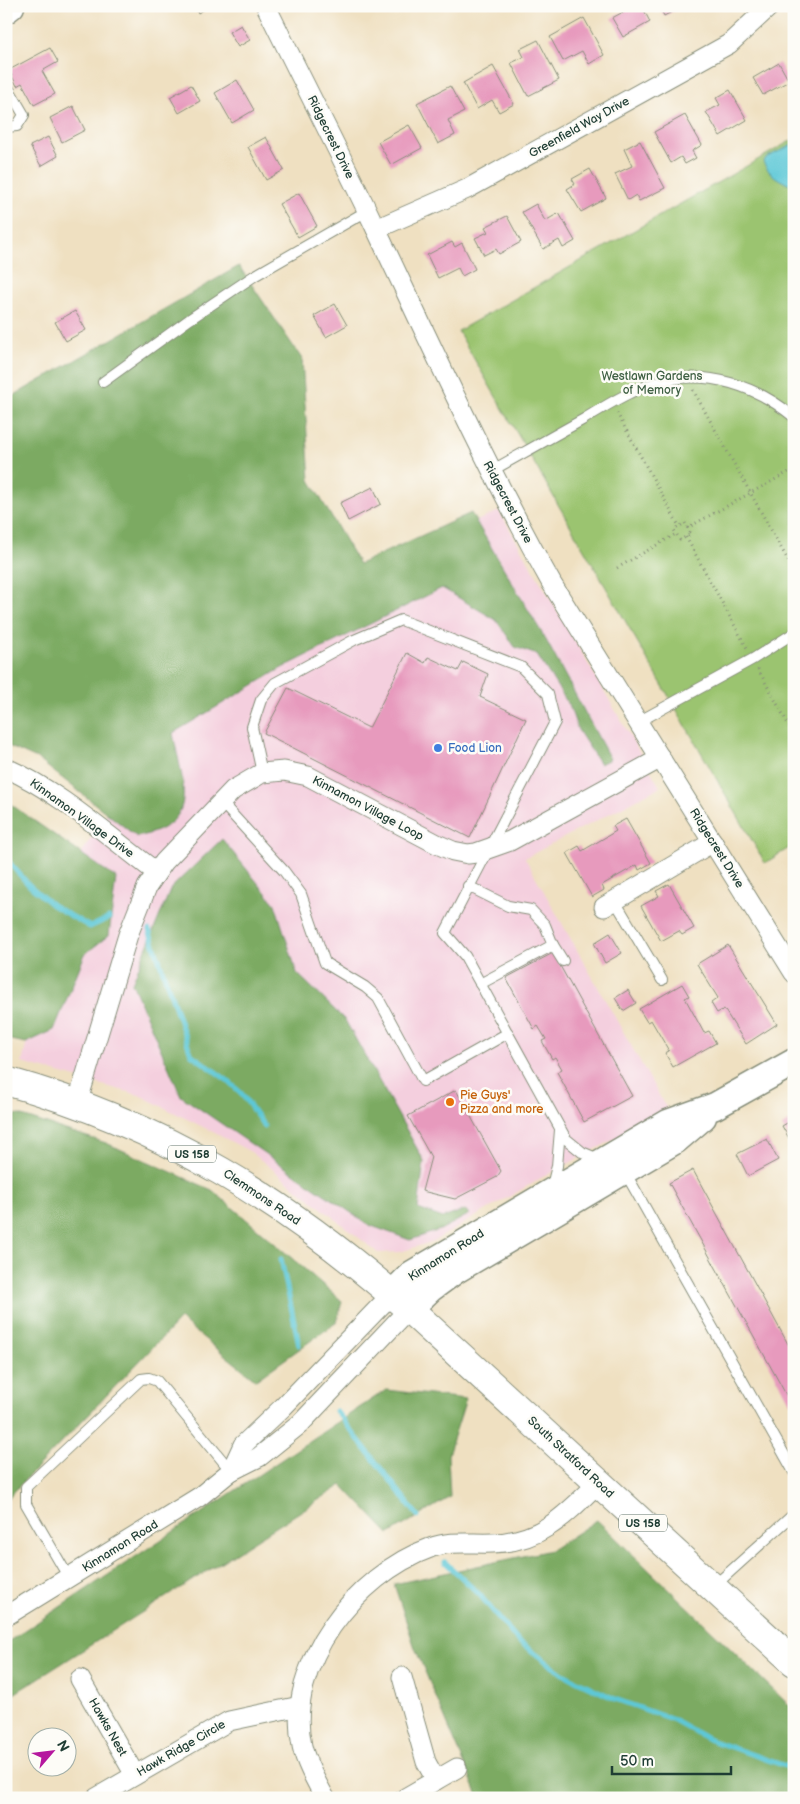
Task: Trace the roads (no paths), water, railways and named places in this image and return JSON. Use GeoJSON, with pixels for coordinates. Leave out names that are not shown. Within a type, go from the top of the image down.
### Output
{"type":"FeatureCollection","features":[{"type":"Feature","properties":{"kind":"main road"},"geometry":{"type":"LineString","coordinates":[[6,10],[11,6]]}},
{"type":"Feature","properties":{"kind":"main road","name":"Kinnamon Road"},"geometry":{"type":"LineString","coordinates":[[401,1302],[430,1289],[613,1166],[668,1123],[715,1106],[794,1062]]}},
{"type":"Feature","properties":{"kind":"main road","name":"Clemmons Road"},"geometry":{"type":"LineString","coordinates":[[6,1081],[77,1104],[180,1148],[234,1177],[298,1220],[401,1302]]}},
{"type":"Feature","properties":{"kind":"main road","name":"Kinnamon Road"},"geometry":{"type":"LineString","coordinates":[[401,1302],[412,1274],[550,1191],[613,1166]]}},
{"type":"Feature","properties":{"kind":"main road","name":"South Stratford Road"},"geometry":{"type":"LineString","coordinates":[[401,1302],[794,1662]]}},
{"type":"Feature","properties":{"kind":"street","name":"Ridgecrest Drive"},"geometry":{"type":"LineString","coordinates":[[266,6],[376,229],[491,471],[552,584],[794,972]]}},
{"type":"Feature","properties":{"kind":"street","name":"Greenfield Way Drive"},"geometry":{"type":"LineString","coordinates":[[376,229],[467,189],[729,44],[770,6]]}},
{"type":"Feature","properties":{"kind":"street","name":"Kinnamon Village Loop"},"geometry":{"type":"LineString","coordinates":[[77,1104],[139,903],[156,872],[221,802],[244,782],[262,773],[284,771],[308,776],[436,844],[453,851],[468,854],[510,841],[661,758]]}},
{"type":"Feature","properties":{"kind":"street","name":"Kinnamon Village Drive"},"geometry":{"type":"LineString","coordinates":[[6,768],[25,776],[64,803],[156,872]]}},
{"type":"Feature","properties":{"kind":"street"},"geometry":{"type":"LineString","coordinates":[[609,904],[712,842]]}},
{"type":"Feature","properties":{"kind":"street","name":"Kinnamon Road"},"geometry":{"type":"LineString","coordinates":[[231,1471],[243,1444],[401,1302]]}},
{"type":"Feature","properties":{"kind":"street","name":"Kinnamon Road"},"geometry":{"type":"LineString","coordinates":[[6,1616],[199,1497],[231,1471],[258,1457],[300,1424],[401,1302]]}},
{"type":"Feature","properties":{"kind":"street"},"geometry":{"type":"LineString","coordinates":[[283,1407],[300,1424]]}},
{"type":"Feature","properties":{"kind":"street"},"geometry":{"type":"LineString","coordinates":[[325,1798],[308,1764],[302,1744],[300,1706],[307,1677],[328,1631],[367,1585],[389,1568],[430,1547],[463,1542],[495,1543],[540,1531],[558,1522],[598,1483]]}},
{"type":"Feature","properties":{"kind":"street"},"geometry":{"type":"LineString","coordinates":[[402,1677],[426,1762],[436,1780]]}},
{"type":"Feature","properties":{"kind":"street","name":"Hawks Nest"},"geometry":{"type":"LineString","coordinates":[[80,1679],[135,1775]]}},
{"type":"Feature","properties":{"kind":"street","name":"Hawk Ridge Circle"},"geometry":{"type":"LineString","coordinates":[[96,1798],[228,1721],[300,1706]]}},
{"type":"Feature","properties":{"kind":"street"},"geometry":{"type":"LineString","coordinates":[[405,1798],[457,1768]]}},
{"type":"Feature","properties":{"kind":"lane"},"geometry":{"type":"LineString","coordinates":[[6,84],[24,115],[17,126],[6,127]]}},
{"type":"Feature","properties":{"kind":"lane"},"geometry":{"type":"LineString","coordinates":[[103,382],[190,319],[254,276],[367,211]]}},
{"type":"Feature","properties":{"kind":"lane"},"geometry":{"type":"LineString","coordinates":[[491,471],[612,403],[659,382],[686,378],[708,379],[749,389],[769,398],[794,416]]}},
{"type":"Feature","properties":{"kind":"lane"},"geometry":{"type":"LineString","coordinates":[[262,773],[252,727],[262,700],[275,683],[354,640],[401,620],[521,667],[548,694],[555,722],[444,933],[465,956],[560,1130],[574,1147],[613,1166],[794,1472]]}},
{"type":"Feature","properties":{"kind":"lane"},"geometry":{"type":"LineString","coordinates":[[638,722],[753,659],[794,633]]}},
{"type":"Feature","properties":{"kind":"lane"},"geometry":{"type":"LineString","coordinates":[[221,802],[284,870],[301,894],[325,963],[366,987],[378,998],[423,1081],[508,1033]]}},
{"type":"Feature","properties":{"kind":"lane"},"geometry":{"type":"LineString","coordinates":[[468,886],[508,906],[531,910],[545,925],[562,961]]}},
{"type":"Feature","properties":{"kind":"lane"},"geometry":{"type":"LineString","coordinates":[[609,904],[662,980]]}},
{"type":"Feature","properties":{"kind":"lane"},"geometry":{"type":"LineString","coordinates":[[480,984],[553,945]]}},
{"type":"Feature","properties":{"kind":"lane"},"geometry":{"type":"LineString","coordinates":[[550,1191],[557,1166],[560,1130]]}},
{"type":"Feature","properties":{"kind":"lane"},"geometry":{"type":"LineString","coordinates":[[70,1578],[26,1504],[26,1487],[141,1379],[149,1378],[158,1381],[231,1471]]}},
{"type":"Feature","properties":{"kind":"lane"},"geometry":{"type":"LineString","coordinates":[[712,1587],[794,1514]]}},
{"type":"Feature","properties":{"kind":"water"},"geometry":{"type":"Polygon","coordinates":[[[794,144],[794,186],[776,177],[763,162],[767,157],[794,144]]]}},
{"type":"Feature","properties":{"kind":"waterway"},"geometry":{"type":"LineString","coordinates":[[6,859],[29,885],[52,905],[90,927],[109,918]]}},
{"type":"Feature","properties":{"kind":"waterway"},"geometry":{"type":"LineString","coordinates":[[149,930],[191,1054],[227,1080],[241,1093],[264,1126]]}},
{"type":"Feature","properties":{"kind":"waterway"},"geometry":{"type":"LineString","coordinates":[[281,1259],[299,1345]]}},
{"type":"Feature","properties":{"kind":"waterway"},"geometry":{"type":"LineString","coordinates":[[336,1411],[418,1516]]}},
{"type":"Feature","properties":{"kind":"waterway"},"geometry":{"type":"LineString","coordinates":[[445,1562],[479,1594],[517,1640],[563,1674],[615,1699],[674,1720],[710,1740],[794,1769]]}},
{"type":"Feature","properties":{"kind":"place","name":"Food Lion"},"geometry":{"type":"Point","coordinates":[438,748]}},
{"type":"Feature","properties":{"kind":"place","name":"Pie Guys' Pizza and more"},"geometry":{"type":"Point","coordinates":[450,1102]}},
{"type":"Feature","properties":{"kind":"park label","name":"Westlawn Gardens of Memory"},"geometry":{"type":"Point","coordinates":[652,383]}}]}
